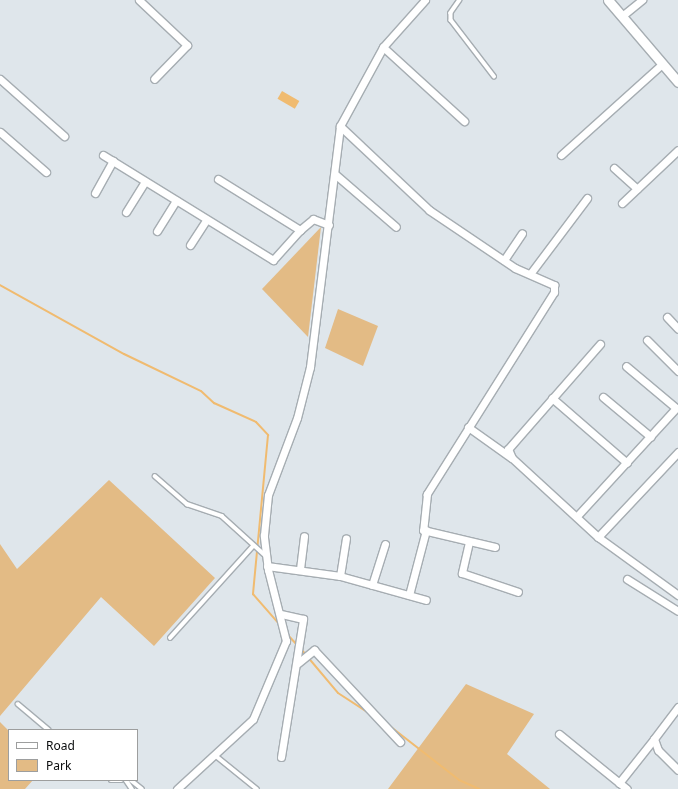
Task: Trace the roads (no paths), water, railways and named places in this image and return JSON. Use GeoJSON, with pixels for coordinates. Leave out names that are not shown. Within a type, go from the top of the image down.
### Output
{"type":"FeatureCollection","features":[{"type":"Feature","properties":{"kind":"street"},"geometry":{"type":"LineString","coordinates":[[139,0],[187,45],[154,79]]}},
{"type":"Feature","properties":{"kind":"street"},"geometry":{"type":"LineString","coordinates":[[178,789],[253,719],[270,685],[286,636],[282,614],[266,556],[268,494],[297,418],[310,367],[336,175],[340,126],[382,47],[425,0]]}},
{"type":"Feature","properties":{"kind":"street"},"geometry":{"type":"LineString","coordinates":[[608,0],[678,82]]}},
{"type":"Feature","properties":{"kind":"street"},"geometry":{"type":"LineString","coordinates":[[622,16],[642,0]]}},
{"type":"Feature","properties":{"kind":"street"},"geometry":{"type":"LineString","coordinates":[[382,47],[464,121]]}},
{"type":"Feature","properties":{"kind":"street"},"geometry":{"type":"LineString","coordinates":[[560,155],[662,64]]}},
{"type":"Feature","properties":{"kind":"street"},"geometry":{"type":"LineString","coordinates":[[0,79],[64,136]]}},
{"type":"Feature","properties":{"kind":"street"},"geometry":{"type":"LineString","coordinates":[[340,126],[429,210],[504,260],[554,285],[554,292],[427,494],[422,521],[423,530],[495,547]]}},
{"type":"Feature","properties":{"kind":"street"},"geometry":{"type":"LineString","coordinates":[[0,132],[46,172]]}},
{"type":"Feature","properties":{"kind":"street"},"geometry":{"type":"LineString","coordinates":[[622,203],[678,150]]}},
{"type":"Feature","properties":{"kind":"street"},"geometry":{"type":"LineString","coordinates":[[103,155],[273,260],[300,230],[313,219],[329,224]]}},
{"type":"Feature","properties":{"kind":"street"},"geometry":{"type":"LineString","coordinates":[[95,193],[112,161]]}},
{"type":"Feature","properties":{"kind":"street"},"geometry":{"type":"LineString","coordinates":[[614,168],[636,190]]}},
{"type":"Feature","properties":{"kind":"street"},"geometry":{"type":"LineString","coordinates":[[336,175],[396,227]]}},
{"type":"Feature","properties":{"kind":"street"},"geometry":{"type":"LineString","coordinates":[[218,179],[300,230]]}},
{"type":"Feature","properties":{"kind":"street"},"geometry":{"type":"LineString","coordinates":[[126,212],[145,181]]}},
{"type":"Feature","properties":{"kind":"street"},"geometry":{"type":"LineString","coordinates":[[530,274],[587,198]]}},
{"type":"Feature","properties":{"kind":"street"},"geometry":{"type":"LineString","coordinates":[[157,231],[176,201]]}},
{"type":"Feature","properties":{"kind":"street"},"geometry":{"type":"LineString","coordinates":[[190,245],[206,220]]}},
{"type":"Feature","properties":{"kind":"street"},"geometry":{"type":"LineString","coordinates":[[504,260],[522,233]]}},
{"type":"Feature","properties":{"kind":"street"},"geometry":{"type":"LineString","coordinates":[[666,317],[678,329]]}},
{"type":"Feature","properties":{"kind":"street"},"geometry":{"type":"LineString","coordinates":[[647,340],[678,371]]}},
{"type":"Feature","properties":{"kind":"street"},"geometry":{"type":"LineString","coordinates":[[512,458],[508,449],[600,344]]}},
{"type":"Feature","properties":{"kind":"street"},"geometry":{"type":"LineString","coordinates":[[578,515],[676,408],[626,366]]}},
{"type":"Feature","properties":{"kind":"street"},"geometry":{"type":"LineString","coordinates":[[603,397],[651,437]]}},
{"type":"Feature","properties":{"kind":"street"},"geometry":{"type":"LineString","coordinates":[[552,398],[627,463]]}},
{"type":"Feature","properties":{"kind":"street"},"geometry":{"type":"LineString","coordinates":[[468,427],[512,458],[578,515],[598,537],[678,595]]}},
{"type":"Feature","properties":{"kind":"street"},"geometry":{"type":"LineString","coordinates":[[598,537],[678,452]]}},
{"type":"Feature","properties":{"kind":"street"},"geometry":{"type":"LineString","coordinates":[[409,595],[426,530]]}},
{"type":"Feature","properties":{"kind":"street"},"geometry":{"type":"LineString","coordinates":[[300,570],[304,536]]}},
{"type":"Feature","properties":{"kind":"street"},"geometry":{"type":"LineString","coordinates":[[340,576],[346,538]]}},
{"type":"Feature","properties":{"kind":"street"},"geometry":{"type":"LineString","coordinates":[[470,542],[462,573],[518,592]]}},
{"type":"Feature","properties":{"kind":"street"},"geometry":{"type":"LineString","coordinates":[[372,585],[385,544]]}},
{"type":"Feature","properties":{"kind":"street"},"geometry":{"type":"LineString","coordinates":[[268,566],[340,576],[426,600]]}},
{"type":"Feature","properties":{"kind":"street"},"geometry":{"type":"LineString","coordinates":[[627,579],[678,611]]}},
{"type":"Feature","properties":{"kind":"street"},"geometry":{"type":"LineString","coordinates":[[281,757],[298,663],[303,619],[282,614]]}},
{"type":"Feature","properties":{"kind":"street"},"geometry":{"type":"LineString","coordinates":[[298,663],[314,650],[400,742]]}},
{"type":"Feature","properties":{"kind":"street"},"geometry":{"type":"LineString","coordinates":[[619,783],[678,707]]}},
{"type":"Feature","properties":{"kind":"street"},"geometry":{"type":"LineString","coordinates":[[559,734],[626,789]]}},
{"type":"Feature","properties":{"kind":"street"},"geometry":{"type":"LineString","coordinates":[[654,739],[658,750],[678,770]]}},
{"type":"Feature","properties":{"kind":"lane"},"geometry":{"type":"LineString","coordinates":[[460,0],[450,13],[451,20],[494,76]]}},
{"type":"Feature","properties":{"kind":"lane"},"geometry":{"type":"LineString","coordinates":[[155,476],[186,504],[216,513],[231,524],[253,546],[266,556]]}},
{"type":"Feature","properties":{"kind":"lane"},"geometry":{"type":"LineString","coordinates":[[170,638],[253,546]]}},
{"type":"Feature","properties":{"kind":"lane"},"geometry":{"type":"LineString","coordinates":[[18,704],[48,729]]}},
{"type":"Feature","properties":{"kind":"lane"},"geometry":{"type":"LineString","coordinates":[[215,755],[257,789]]}},
{"type":"Feature","properties":{"kind":"lane"},"geometry":{"type":"LineString","coordinates":[[132,781],[142,789]]}},
{"type":"Feature","properties":{"kind":"waterway"},"geometry":{"type":"LineString","coordinates":[[0,285],[124,354],[201,391],[214,403],[256,422],[268,435],[253,594],[278,623]]}},
{"type":"Feature","properties":{"kind":"waterway"},"geometry":{"type":"LineString","coordinates":[[286,633],[297,645]]}},
{"type":"Feature","properties":{"kind":"waterway"},"geometry":{"type":"LineString","coordinates":[[301,649],[338,693],[369,713]]}},
{"type":"Feature","properties":{"kind":"waterway"},"geometry":{"type":"LineString","coordinates":[[391,727],[459,780],[479,789]]}}]}
